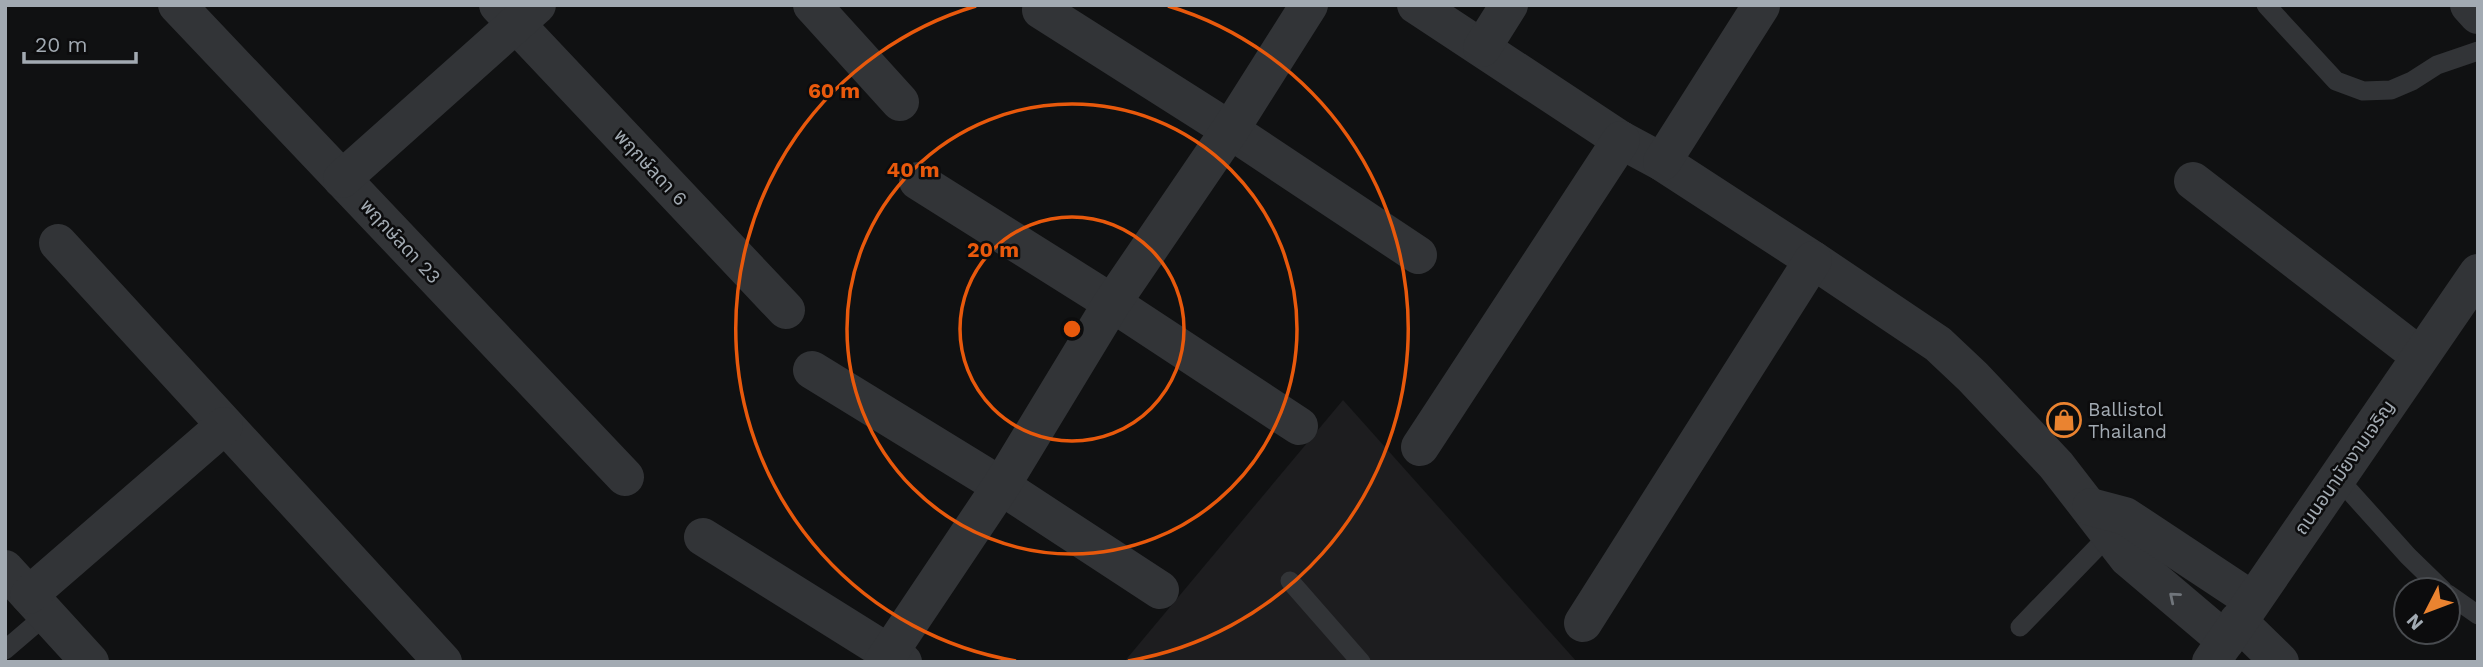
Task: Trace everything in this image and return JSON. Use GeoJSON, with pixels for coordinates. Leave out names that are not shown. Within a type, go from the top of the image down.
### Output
{"type":"FeatureCollection","features":[{"type":"Feature","properties":{"kind":"street","name":"พฤกษ์ลดา 23"},"geometry":{"type":"LineString","coordinates":[[177,5],[625,477]]}},
{"type":"Feature","properties":{"kind":"street"},"geometry":{"type":"LineString","coordinates":[[812,5],[900,102]]}},
{"type":"Feature","properties":{"kind":"street"},"geometry":{"type":"LineString","coordinates":[[703,537],[891,658],[1001,486],[1112,303],[1230,130],[1309,5]]}},
{"type":"Feature","properties":{"kind":"street"},"geometry":{"type":"LineString","coordinates":[[1416,5],[1621,140],[1662,162],[1813,260],[1938,344],[1973,377],[2108,520],[2128,558],[2280,662]]}},
{"type":"Feature","properties":{"kind":"street"},"geometry":{"type":"LineString","coordinates":[[1482,48],[1508,5]]}},
{"type":"Feature","properties":{"kind":"street"},"geometry":{"type":"LineString","coordinates":[[2469,5],[2478,15]]}},
{"type":"Feature","properties":{"kind":"street"},"geometry":{"type":"LineString","coordinates":[[1662,162],[1761,6]]}},
{"type":"Feature","properties":{"kind":"street"},"geometry":{"type":"LineString","coordinates":[[1041,10],[1230,130],[1418,255]]}},
{"type":"Feature","properties":{"kind":"street"},"geometry":{"type":"LineString","coordinates":[[342,179],[517,12]]}},
{"type":"Feature","properties":{"kind":"street","name":"พฤกษ์ลดา 6"},"geometry":{"type":"LineString","coordinates":[[517,12],[786,310]]}},
{"type":"Feature","properties":{"kind":"street"},"geometry":{"type":"LineString","coordinates":[[1420,447],[1621,140]]}},
{"type":"Feature","properties":{"kind":"street"},"geometry":{"type":"LineString","coordinates":[[918,181],[1112,303],[1299,426]]}},
{"type":"Feature","properties":{"kind":"street"},"geometry":{"type":"LineString","coordinates":[[2193,181],[2420,356]]}},
{"type":"Feature","properties":{"kind":"street"},"geometry":{"type":"LineString","coordinates":[[58,243],[443,662]]}},
{"type":"Feature","properties":{"kind":"street"},"geometry":{"type":"LineString","coordinates":[[1583,623],[1813,260]]}},
{"type":"Feature","properties":{"kind":"street","name":"ถนนอนามัยงามเจริญ"},"geometry":{"type":"LineString","coordinates":[[2232,631],[2478,273]]}},
{"type":"Feature","properties":{"kind":"street"},"geometry":{"type":"LineString","coordinates":[[812,370],[1001,486],[1160,590]]}},
{"type":"Feature","properties":{"kind":"street"},"geometry":{"type":"LineString","coordinates":[[90,662],[27,593],[224,426]]}},
{"type":"Feature","properties":{"kind":"lane"},"geometry":{"type":"LineString","coordinates":[[2266,5],[2336,81],[2363,91],[2390,90],[2412,81],[2437,65],[2478,51]]}},
{"type":"Feature","properties":{"kind":"lane"},"geometry":{"type":"LineString","coordinates":[[2337,477],[2429,576]]}},
{"type":"Feature","properties":{"kind":"lane"},"geometry":{"type":"LineString","coordinates":[[2020,627],[2108,520]]}},
{"type":"Feature","properties":{"kind":"lane"},"geometry":{"type":"LineString","coordinates":[[1290,581],[1361,662]]}},
{"type":"Feature","properties":{"kind":"lane"},"geometry":{"type":"LineString","coordinates":[[5,650],[27,593]]}},
{"type":"Feature","properties":{"kind":"lane"},"geometry":{"type":"LineString","coordinates":[[2462,604],[2478,615]]}},
{"type":"Feature","properties":{"kind":"shaded area"},"geometry":{"type":"Polygon","coordinates":[[[1343,400],[1577,662],[1124,662],[1343,400]]]}},
{"type":"Feature","properties":{"kind":"place","name":"Ballistol Thailand"},"geometry":{"type":"Point","coordinates":[2064,420]}}]}
